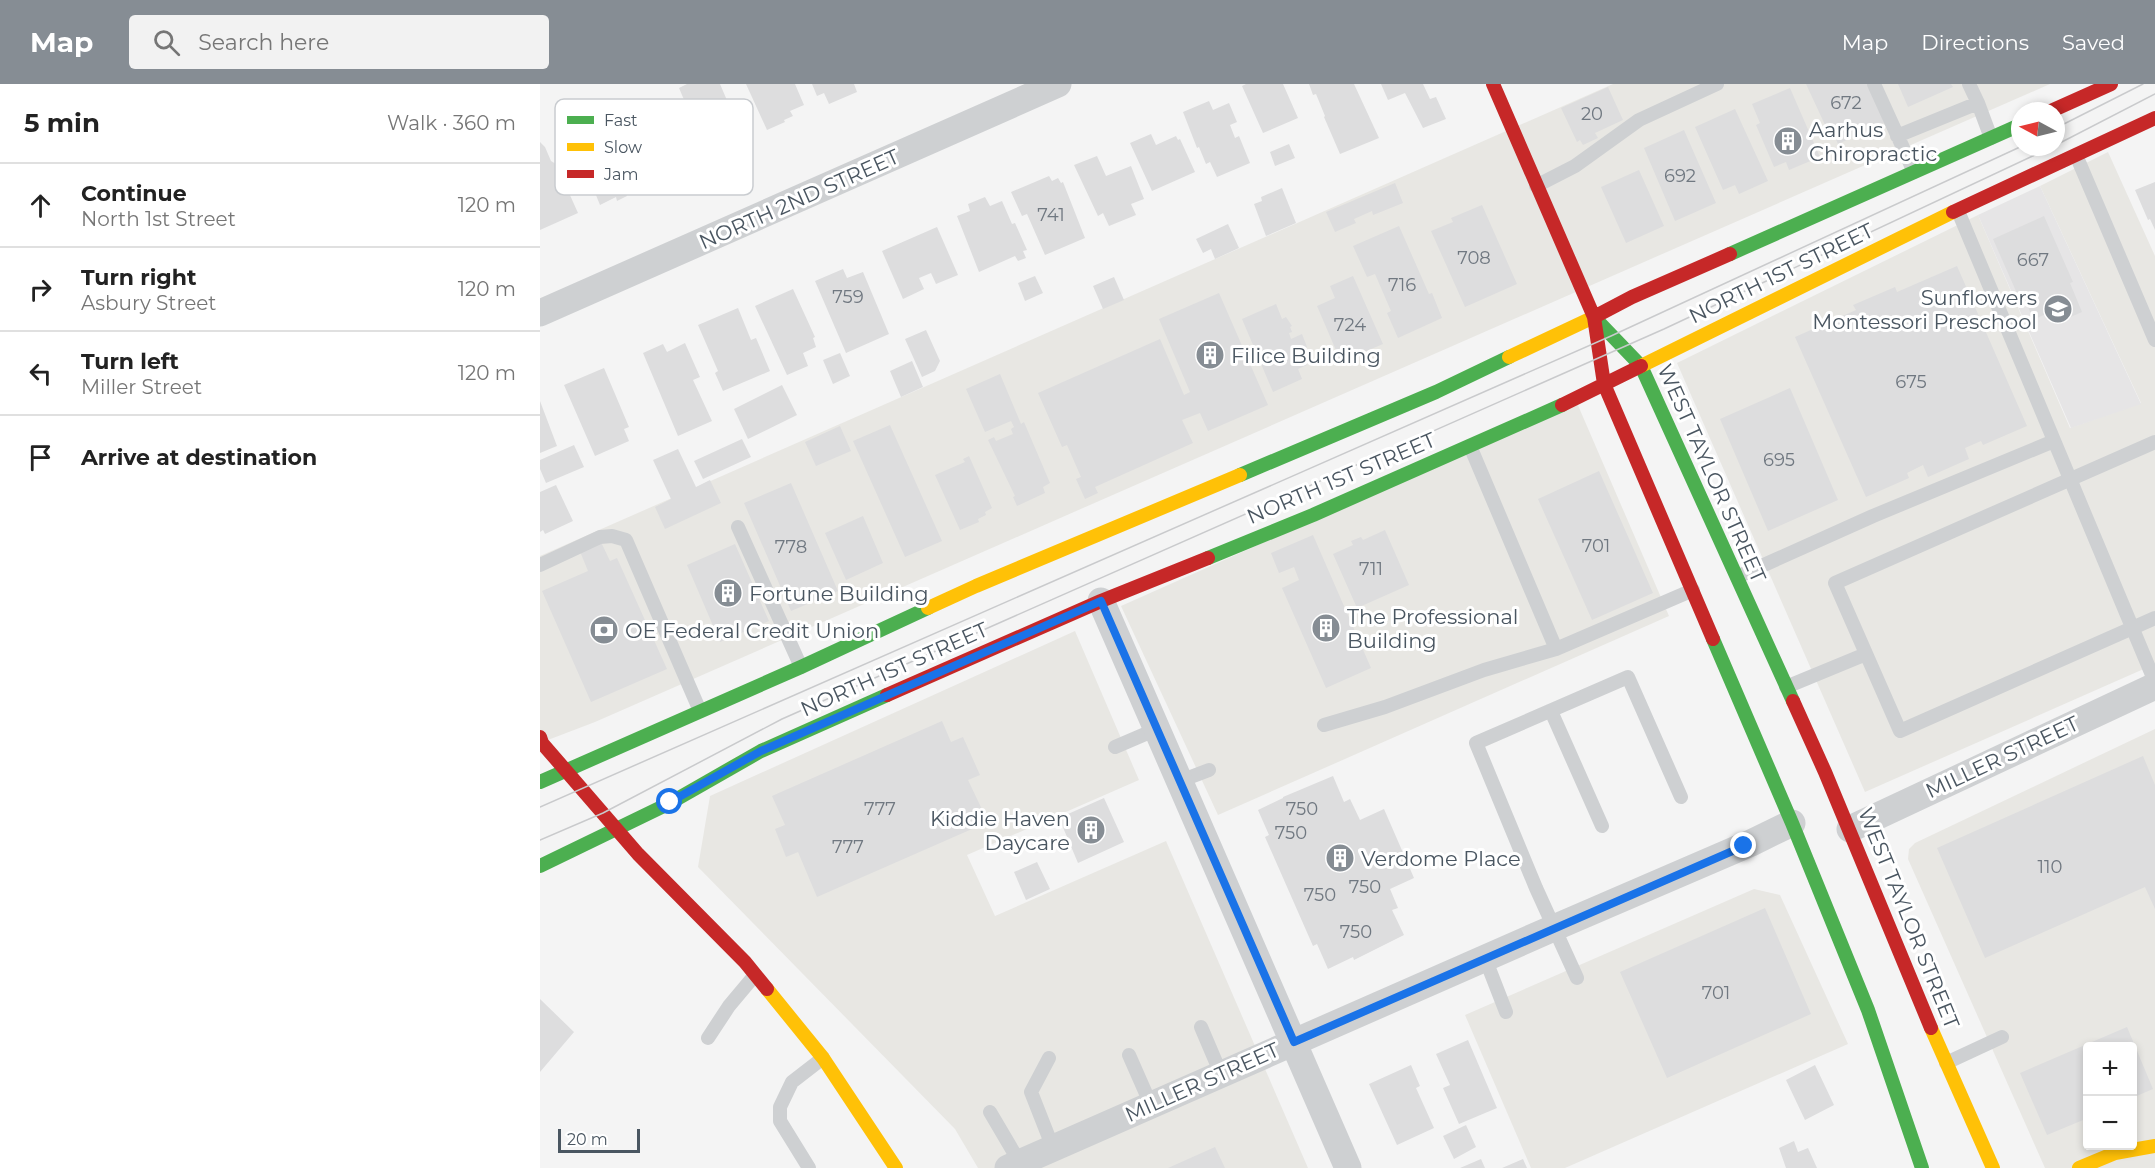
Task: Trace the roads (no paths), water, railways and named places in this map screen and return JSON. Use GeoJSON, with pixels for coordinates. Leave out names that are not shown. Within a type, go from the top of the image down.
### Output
{"type":"FeatureCollection","features":[{"type":"Feature","properties":{"kind":"main road"},"geometry":{"type":"LineString","coordinates":[[1493,84],[1593,317],[1604,384],[1792,823],[1868,1010],[1922,1168]]}},
{"type":"Feature","properties":{"kind":"main road"},"geometry":{"type":"LineString","coordinates":[[2065,105],[2111,84]]}},
{"type":"Feature","properties":{"kind":"main road","name":"NORTH 1ST STREET"},"geometry":{"type":"LineString","coordinates":[[540,866],[670,802],[761,751],[1101,601],[1313,515],[1470,446],[1604,384],[1958,210],[2155,118]]}},
{"type":"Feature","properties":{"kind":"main road","name":"NORTH 1ST STREET"},"geometry":{"type":"LineString","coordinates":[[540,782],[801,667],[976,586],[1436,392],[1632,297],[2011,129]]}},
{"type":"Feature","properties":{"kind":"main road","name":"WEST TAYLOR STREET"},"geometry":{"type":"LineString","coordinates":[[1593,317],[1641,366],[1850,829],[1946,1063],[1993,1168]]}},
{"type":"Feature","properties":{"kind":"main road"},"geometry":{"type":"LineString","coordinates":[[540,737],[542,743],[638,854],[755,975],[823,1058],[896,1168]]}},
{"type":"Feature","properties":{"kind":"main road"},"geometry":{"type":"LineString","coordinates":[[2141,1162],[2155,1149]]}},
{"type":"Feature","properties":{"kind":"main road"},"geometry":{"type":"LineString","coordinates":[[2079,1168],[2115,1153],[2155,1149]]}},
{"type":"Feature","properties":{"kind":"street","name":"NORTH 2ND STREET"},"geometry":{"type":"LineString","coordinates":[[540,313],[1058,84]]}},
{"type":"Feature","properties":{"kind":"street"},"geometry":{"type":"LineString","coordinates":[[1101,601],[1348,1168]]}},
{"type":"Feature","properties":{"kind":"street","name":"MILLER STREET"},"geometry":{"type":"LineString","coordinates":[[1850,829],[2155,684]]}},
{"type":"Feature","properties":{"kind":"street","name":"MILLER STREET"},"geometry":{"type":"LineString","coordinates":[[1014,1166],[1792,823]]}},
{"type":"Feature","properties":{"kind":"lane"},"geometry":{"type":"LineString","coordinates":[[1536,186],[1575,166],[1639,120],[1717,84]]}},
{"type":"Feature","properties":{"kind":"lane"},"geometry":{"type":"LineString","coordinates":[[1874,84],[1914,172]]}},
{"type":"Feature","properties":{"kind":"lane"},"geometry":{"type":"LineString","coordinates":[[1969,84],[1991,138]]}},
{"type":"Feature","properties":{"kind":"lane"},"geometry":{"type":"LineString","coordinates":[[1898,136],[1978,104]]}},
{"type":"Feature","properties":{"kind":"lane"},"geometry":{"type":"LineString","coordinates":[[2076,155],[2155,340]]}},
{"type":"Feature","properties":{"kind":"lane"},"geometry":{"type":"LineString","coordinates":[[1958,210],[2155,684]]}},
{"type":"Feature","properties":{"kind":"lane"},"geometry":{"type":"LineString","coordinates":[[1737,577],[1854,524],[2054,441]]}},
{"type":"Feature","properties":{"kind":"lane"},"geometry":{"type":"LineString","coordinates":[[2155,442],[1835,584],[1900,731],[2155,618]]}},
{"type":"Feature","properties":{"kind":"lane"},"geometry":{"type":"LineString","coordinates":[[1470,446],[1556,649]]}},
{"type":"Feature","properties":{"kind":"lane"},"geometry":{"type":"LineString","coordinates":[[738,527],[801,667]]}},
{"type":"Feature","properties":{"kind":"lane"},"geometry":{"type":"LineString","coordinates":[[540,565],[600,537],[612,536],[626,540],[700,711]]}},
{"type":"Feature","properties":{"kind":"lane"},"geometry":{"type":"LineString","coordinates":[[1323,725],[1385,707],[1484,670],[1556,649],[1693,590]]}},
{"type":"Feature","properties":{"kind":"lane"},"geometry":{"type":"LineString","coordinates":[[1786,687],[1866,654]]}},
{"type":"Feature","properties":{"kind":"lane"},"geometry":{"type":"LineString","coordinates":[[1578,978],[1536,888],[1476,743],[1628,677],[1681,797]]}},
{"type":"Feature","properties":{"kind":"lane"},"geometry":{"type":"LineString","coordinates":[[1551,711],[1602,826]]}},
{"type":"Feature","properties":{"kind":"lane"},"geometry":{"type":"LineString","coordinates":[[1115,747],[1157,729]]}},
{"type":"Feature","properties":{"kind":"lane"},"geometry":{"type":"LineString","coordinates":[[1180,781],[1209,770]]}},
{"type":"Feature","properties":{"kind":"lane"},"geometry":{"type":"LineString","coordinates":[[1485,958],[1506,1012]]}},
{"type":"Feature","properties":{"kind":"lane"},"geometry":{"type":"LineString","coordinates":[[708,1038],[729,1006],[755,975]]}},
{"type":"Feature","properties":{"kind":"lane"},"geometry":{"type":"LineString","coordinates":[[1201,1027],[1221,1074]]}},
{"type":"Feature","properties":{"kind":"lane"},"geometry":{"type":"LineString","coordinates":[[1946,1063],[2002,1037]]}},
{"type":"Feature","properties":{"kind":"lane"},"geometry":{"type":"LineString","coordinates":[[1129,1055],[1151,1105]]}},
{"type":"Feature","properties":{"kind":"lane"},"geometry":{"type":"LineString","coordinates":[[810,1168],[780,1121],[780,1107],[792,1082],[823,1058]]}},
{"type":"Feature","properties":{"kind":"lane"},"geometry":{"type":"LineString","coordinates":[[1049,1058],[1031,1092],[1053,1148]]}},
{"type":"Feature","properties":{"kind":"lane"},"geometry":{"type":"LineString","coordinates":[[990,1112],[1014,1166]]}},
{"type":"Feature","properties":{"kind":"tram line"},"geometry":{"type":"LineString","coordinates":[[2065,123],[2143,84]]}},
{"type":"Feature","properties":{"kind":"tram line"},"geometry":{"type":"LineString","coordinates":[[2065,140],[2155,94]]}},
{"type":"Feature","properties":{"kind":"tram line"},"geometry":{"type":"LineString","coordinates":[[540,807],[1611,336],[2011,151]]}},
{"type":"Feature","properties":{"kind":"tram line"},"geometry":{"type":"LineString","coordinates":[[540,840],[603,813],[782,719],[1664,329],[2033,156]]}},
{"type":"Feature","properties":{"kind":"place","name":"Aarhus Chiropractic"},"geometry":{"type":"Point","coordinates":[1788,141]}},
{"type":"Feature","properties":{"kind":"place","name":"Sunflowers Montessori Preschool"},"geometry":{"type":"Point","coordinates":[2058,309]}},
{"type":"Feature","properties":{"kind":"place","name":"Filice Building"},"geometry":{"type":"Point","coordinates":[1210,355]}},
{"type":"Feature","properties":{"kind":"place","name":"Fortune Building"},"geometry":{"type":"Point","coordinates":[728,593]}},
{"type":"Feature","properties":{"kind":"place","name":"The Professional Building"},"geometry":{"type":"Point","coordinates":[1326,628]}},
{"type":"Feature","properties":{"kind":"place","name":"OE Federal Credit Union"},"geometry":{"type":"Point","coordinates":[604,630]}},
{"type":"Feature","properties":{"kind":"place","name":"Kiddie Haven Daycare"},"geometry":{"type":"Point","coordinates":[1091,830]}},
{"type":"Feature","properties":{"kind":"place","name":"Verdome Place"},"geometry":{"type":"Point","coordinates":[1340,858]}}]}
